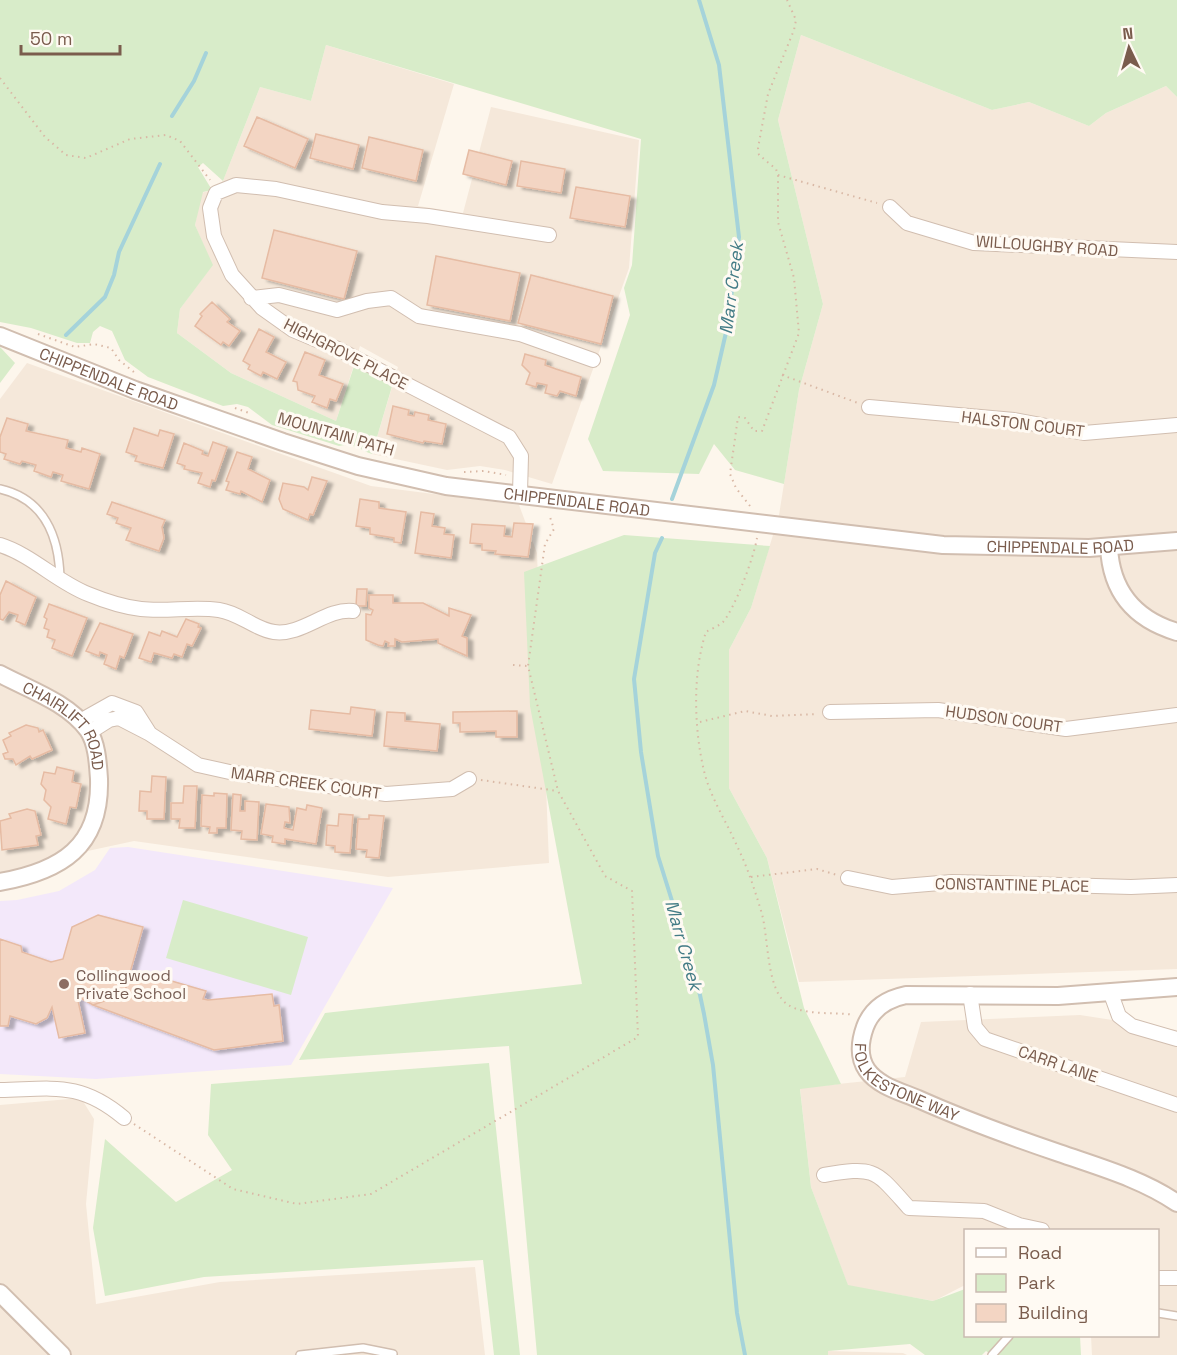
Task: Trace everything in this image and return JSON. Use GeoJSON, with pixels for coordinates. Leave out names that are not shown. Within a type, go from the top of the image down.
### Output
{"type":"FeatureCollection","features":[{"type":"Feature","properties":{"kind":"street"},"geometry":{"type":"LineString","coordinates":[[216,193],[236,185],[276,189],[382,212],[428,216],[549,236]]}},
{"type":"Feature","properties":{"kind":"street","name":"HIGHGROVE PLACE"},"geometry":{"type":"LineString","coordinates":[[216,193],[210,218],[214,236],[232,274],[251,298],[293,330],[338,349],[509,437],[521,456],[520,493]]}},
{"type":"Feature","properties":{"kind":"street","name":"WILLOUGHBY ROAD"},"geometry":{"type":"LineString","coordinates":[[890,207],[907,223],[974,243],[1177,252]]}},
{"type":"Feature","properties":{"kind":"street"},"geometry":{"type":"LineString","coordinates":[[251,298],[279,295],[337,310],[368,301],[391,298],[419,316],[520,334],[593,360]]}},
{"type":"Feature","properties":{"kind":"street","name":"CHIPPENDALE ROAD"},"geometry":{"type":"LineString","coordinates":[[0,336],[135,390],[358,466],[446,486],[943,545],[1022,548],[1109,547],[1177,541]]}},
{"type":"Feature","properties":{"kind":"street","name":"HALSTON COURT"},"geometry":{"type":"LineString","coordinates":[[869,407],[1014,420],[1084,433],[1177,425]]}},
{"type":"Feature","properties":{"kind":"street"},"geometry":{"type":"LineString","coordinates":[[0,545],[85,593],[110,603],[142,609],[221,610],[258,628],[277,633],[302,627],[341,609],[352,611]]}},
{"type":"Feature","properties":{"kind":"street"},"geometry":{"type":"LineString","coordinates":[[1109,547],[1110,565],[1120,592],[1155,624],[1177,632]]}},
{"type":"Feature","properties":{"kind":"street","name":"CHAIRLIFT ROAD"},"geometry":{"type":"LineString","coordinates":[[0,674],[69,710],[85,727],[98,760],[99,794],[95,816],[85,838],[62,863],[30,876],[0,882]]}},
{"type":"Feature","properties":{"kind":"street","name":"HUDSON COURT"},"geometry":{"type":"LineString","coordinates":[[830,712],[938,710],[1066,729],[1177,715]]}},
{"type":"Feature","properties":{"kind":"street","name":"MARR CREEK COURT"},"geometry":{"type":"LineString","coordinates":[[85,727],[119,718],[150,734],[198,765],[281,780],[386,794],[452,789],[469,778]]}},
{"type":"Feature","properties":{"kind":"street","name":"CONSTANTINE PLACE"},"geometry":{"type":"LineString","coordinates":[[848,878],[892,887],[952,882],[1131,888],[1177,885]]}},
{"type":"Feature","properties":{"kind":"street","name":"FOLKESTONE WAY"},"geometry":{"type":"LineString","coordinates":[[1177,987],[1111,994],[906,995],[890,998],[868,1018],[861,1043],[861,1058],[868,1072],[886,1086],[974,1124],[1126,1177],[1177,1203]]}},
{"type":"Feature","properties":{"kind":"street","name":"CARR LANE"},"geometry":{"type":"LineString","coordinates":[[970,994],[975,1027],[985,1039],[1177,1105]]}},
{"type":"Feature","properties":{"kind":"street"},"geometry":{"type":"LineString","coordinates":[[1111,994],[1119,1016],[1132,1026],[1177,1039]]}},
{"type":"Feature","properties":{"kind":"street"},"geometry":{"type":"LineString","coordinates":[[0,1090],[78,1090],[104,1101],[124,1118]]}},
{"type":"Feature","properties":{"kind":"street"},"geometry":{"type":"LineString","coordinates":[[824,1175],[857,1169],[880,1176],[909,1208],[984,1211],[1019,1225],[1037,1229]]}},
{"type":"Feature","properties":{"kind":"street"},"geometry":{"type":"LineString","coordinates":[[1159,1278],[1177,1278]]}},
{"type":"Feature","properties":{"kind":"street"},"geometry":{"type":"LineString","coordinates":[[0,1293],[62,1355]]}},
{"type":"Feature","properties":{"kind":"lane"},"geometry":{"type":"LineString","coordinates":[[0,489],[16,493],[37,508],[55,535],[60,578]]}},
{"type":"Feature","properties":{"kind":"lane"},"geometry":{"type":"LineString","coordinates":[[1159,1313],[1177,1316]]}},
{"type":"Feature","properties":{"kind":"lane"},"geometry":{"type":"LineString","coordinates":[[992,1355],[1007,1337]]}},
{"type":"Feature","properties":{"kind":"lane"},"geometry":{"type":"LineString","coordinates":[[300,1355],[363,1348],[393,1354]]}},
{"type":"Feature","properties":{"kind":"path"},"geometry":{"type":"LineString","coordinates":[[753,513],[730,474],[733,440],[740,416],[745,418],[754,431],[762,431],[794,348],[799,319],[794,278],[778,222],[778,175],[776,169],[759,155],[768,94],[794,30],[795,20],[787,0]]}},
{"type":"Feature","properties":{"kind":"path"},"geometry":{"type":"LineString","coordinates":[[0,78],[45,137],[66,155],[86,158],[130,139],[159,135],[174,137],[202,167],[214,184],[216,193]]}},
{"type":"Feature","properties":{"kind":"path"},"geometry":{"type":"LineString","coordinates":[[778,175],[890,207]]}},
{"type":"Feature","properties":{"kind":"path"},"geometry":{"type":"LineString","coordinates":[[33,333],[75,347],[94,344],[111,348],[119,360],[141,378]]}},
{"type":"Feature","properties":{"kind":"path"},"geometry":{"type":"LineString","coordinates":[[782,375],[869,407]]}},
{"type":"Feature","properties":{"kind":"path"},"geometry":{"type":"LineString","coordinates":[[227,409],[239,408],[252,415]]}},
{"type":"Feature","properties":{"kind":"path"},"geometry":{"type":"LineString","coordinates":[[460,474],[476,470],[512,477]]}},
{"type":"Feature","properties":{"kind":"path"},"geometry":{"type":"LineString","coordinates":[[124,1118],[233,1189],[297,1204],[370,1194],[638,1037],[632,891],[605,876],[558,791],[528,666],[545,544],[554,529],[549,506]]}},
{"type":"Feature","properties":{"kind":"path"},"geometry":{"type":"LineString","coordinates":[[758,532],[754,556],[730,609],[722,623],[706,632],[704,640],[694,691],[706,776],[751,877],[762,916],[775,985],[781,999],[798,1008],[868,1018]]}},
{"type":"Feature","properties":{"kind":"path"},"geometry":{"type":"LineString","coordinates":[[513,665],[528,666]]}},
{"type":"Feature","properties":{"kind":"path"},"geometry":{"type":"LineString","coordinates":[[699,722],[745,711],[782,716],[830,712]]}},
{"type":"Feature","properties":{"kind":"path"},"geometry":{"type":"LineString","coordinates":[[469,778],[558,791]]}},
{"type":"Feature","properties":{"kind":"path"},"geometry":{"type":"LineString","coordinates":[[751,877],[817,869],[848,878]]}},
{"type":"Feature","properties":{"kind":"shaded area"},"geometry":{"type":"Polygon","coordinates":[[[801,35],[992,110],[1029,102],[1089,126],[1106,113],[1166,86],[1177,97],[1177,969],[799,982],[767,858],[729,788],[729,650],[751,608],[779,515],[799,390],[823,304],[778,120],[801,35]]]}},
{"type":"Feature","properties":{"kind":"shaded area"},"geometry":{"type":"Polygon","coordinates":[[[326,45],[454,84],[418,206],[463,213],[491,107],[639,140],[629,268],[552,484],[505,470],[480,466],[447,470],[372,454],[398,367],[360,346],[336,421],[231,373],[177,333],[180,309],[212,265],[195,225],[201,193],[212,190],[223,181],[260,87],[311,101],[326,45]]]}},
{"type":"Feature","properties":{"kind":"shaded area"},"geometry":{"type":"Polygon","coordinates":[[[27,363],[371,486],[519,505],[537,553],[549,863],[388,877],[134,841],[83,852],[27,872],[0,872],[0,399],[27,363]]]}},
{"type":"Feature","properties":{"kind":"shaded area"},"geometry":{"type":"Polygon","coordinates":[[[128,847],[393,888],[291,1065],[96,1079],[0,1074],[0,901],[17,900],[59,891],[95,870],[110,848],[128,847]]]}},
{"type":"Feature","properties":{"kind":"shaded area"},"geometry":{"type":"Polygon","coordinates":[[[1080,1015],[1177,1030],[1177,1355],[1092,1355],[1091,1337],[1159,1337],[1159,1229],[964,1229],[964,1286],[934,1301],[848,1286],[811,1187],[800,1088],[905,1077],[921,1022],[1080,1015]]]}},
{"type":"Feature","properties":{"kind":"shaded area"},"geometry":{"type":"Polygon","coordinates":[[[81,1098],[94,1119],[86,1204],[96,1304],[220,1282],[475,1267],[485,1355],[0,1355],[0,1105],[81,1098]]]}},
{"type":"Feature","properties":{"kind":"shaded area"},"geometry":{"type":"Polygon","coordinates":[[[827,1351],[903,1353],[907,1355],[828,1355],[827,1351]]]}},
{"type":"Feature","properties":{"kind":"green space"},"geometry":{"type":"Polygon","coordinates":[[[0,0],[1177,0],[1177,97],[1166,86],[1106,113],[1089,126],[1029,102],[992,110],[801,35],[778,120],[823,304],[799,390],[784,484],[735,470],[714,444],[699,474],[603,471],[588,439],[630,315],[624,288],[632,265],[641,139],[326,45],[311,101],[260,87],[223,181],[203,163],[198,167],[212,190],[203,192],[195,225],[213,265],[180,309],[177,333],[231,373],[336,421],[355,363],[393,383],[372,454],[352,446],[339,446],[272,425],[248,407],[237,404],[223,406],[148,377],[125,360],[112,331],[100,326],[93,332],[90,343],[77,343],[31,328],[0,322],[0,0]]]}},
{"type":"Feature","properties":{"kind":"green space"},"geometry":{"type":"Polygon","coordinates":[[[0,347],[15,363],[0,383],[0,347]]]}},
{"type":"Feature","properties":{"kind":"green space"},"geometry":{"type":"Polygon","coordinates":[[[624,535],[770,546],[751,608],[729,650],[729,788],[767,858],[804,1008],[841,1084],[800,1089],[811,1187],[848,1285],[933,1301],[964,1289],[964,1337],[1080,1337],[1081,1355],[992,1355],[986,1351],[982,1355],[925,1355],[910,1344],[828,1351],[828,1355],[537,1355],[509,1046],[299,1060],[325,1013],[582,984],[530,706],[524,572],[624,535]]]}},
{"type":"Feature","properties":{"kind":"green space"},"geometry":{"type":"Polygon","coordinates":[[[183,900],[308,937],[291,995],[166,958],[183,900]]]}},
{"type":"Feature","properties":{"kind":"green space"},"geometry":{"type":"Polygon","coordinates":[[[489,1063],[520,1355],[494,1355],[483,1260],[204,1277],[105,1296],[93,1228],[105,1139],[176,1202],[232,1170],[208,1135],[211,1084],[489,1063]]]}},
{"type":"Feature","properties":{"kind":"building"},"geometry":{"type":"Polygon","coordinates":[[[257,117],[308,139],[295,168],[244,146],[257,117]]]}},
{"type":"Feature","properties":{"kind":"building"},"geometry":{"type":"Polygon","coordinates":[[[316,134],[359,145],[353,169],[310,158],[316,134]]]}},
{"type":"Feature","properties":{"kind":"building"},"geometry":{"type":"Polygon","coordinates":[[[369,137],[423,150],[416,181],[362,168],[369,137]]]}},
{"type":"Feature","properties":{"kind":"building"},"geometry":{"type":"Polygon","coordinates":[[[469,150],[512,161],[506,185],[463,174],[469,150]]]}},
{"type":"Feature","properties":{"kind":"building"},"geometry":{"type":"Polygon","coordinates":[[[521,161],[565,169],[561,193],[517,186],[521,161]]]}},
{"type":"Feature","properties":{"kind":"building"},"geometry":{"type":"Polygon","coordinates":[[[576,187],[630,196],[625,227],[570,218],[576,187]]]}},
{"type":"Feature","properties":{"kind":"building"},"geometry":{"type":"Polygon","coordinates":[[[274,230],[357,251],[344,299],[262,278],[274,230]]]}},
{"type":"Feature","properties":{"kind":"building"},"geometry":{"type":"Polygon","coordinates":[[[436,256],[520,273],[510,321],[427,305],[436,256]]]}},
{"type":"Feature","properties":{"kind":"building"},"geometry":{"type":"Polygon","coordinates":[[[531,275],[613,296],[601,344],[518,323],[531,275]]]}},
{"type":"Feature","properties":{"kind":"building"},"geometry":{"type":"Polygon","coordinates":[[[212,302],[230,319],[227,322],[240,331],[229,346],[223,342],[221,345],[195,326],[202,316],[200,314],[212,302]]]}},
{"type":"Feature","properties":{"kind":"building"},"geometry":{"type":"Polygon","coordinates":[[[259,329],[274,337],[266,352],[286,362],[277,379],[263,372],[261,376],[248,369],[250,365],[243,361],[259,329]]]}},
{"type":"Feature","properties":{"kind":"building"},"geometry":{"type":"Polygon","coordinates":[[[305,352],[325,360],[319,375],[343,384],[336,401],[330,399],[327,408],[312,402],[315,396],[298,390],[297,382],[293,381],[305,352]]]}},
{"type":"Feature","properties":{"kind":"building"},"geometry":{"type":"Polygon","coordinates":[[[525,354],[546,360],[545,365],[581,377],[576,396],[560,391],[557,396],[545,393],[547,385],[537,383],[536,387],[526,384],[530,373],[522,365],[525,354]]]}},
{"type":"Feature","properties":{"kind":"building"},"geometry":{"type":"Polygon","coordinates":[[[393,406],[409,410],[408,415],[414,416],[415,412],[429,415],[428,420],[446,424],[442,444],[424,441],[423,443],[387,434],[393,406]]]}},
{"type":"Feature","properties":{"kind":"building"},"geometry":{"type":"Polygon","coordinates":[[[7,418],[28,424],[26,431],[68,440],[66,448],[81,452],[82,448],[100,454],[89,489],[61,481],[63,475],[53,472],[51,477],[34,471],[36,465],[22,461],[20,464],[4,459],[6,454],[0,452],[0,437],[7,418]]]}},
{"type":"Feature","properties":{"kind":"building"},"geometry":{"type":"Polygon","coordinates":[[[134,428],[158,436],[160,430],[174,434],[163,468],[135,461],[137,456],[126,452],[134,428]]]}},
{"type":"Feature","properties":{"kind":"building"},"geometry":{"type":"Polygon","coordinates":[[[213,442],[227,447],[215,481],[212,480],[210,487],[198,483],[202,473],[184,469],[185,466],[177,463],[184,443],[203,451],[202,454],[208,456],[213,442]]]}},
{"type":"Feature","properties":{"kind":"building"},"geometry":{"type":"Polygon","coordinates":[[[237,452],[252,457],[248,469],[270,480],[262,502],[241,491],[240,494],[226,490],[229,482],[226,481],[237,452]]]}},
{"type":"Feature","properties":{"kind":"building"},"geometry":{"type":"Polygon","coordinates":[[[312,477],[327,481],[313,515],[310,514],[308,520],[283,509],[279,499],[283,483],[304,487],[308,490],[312,477]]]}},
{"type":"Feature","properties":{"kind":"building"},"geometry":{"type":"Polygon","coordinates":[[[360,499],[379,502],[379,508],[406,512],[401,543],[394,542],[394,538],[370,534],[370,528],[356,526],[360,499]]]}},
{"type":"Feature","properties":{"kind":"building"},"geometry":{"type":"Polygon","coordinates":[[[112,502],[165,520],[162,527],[164,538],[159,551],[126,540],[131,528],[116,523],[118,518],[107,514],[112,502]]]}},
{"type":"Feature","properties":{"kind":"building"},"geometry":{"type":"Polygon","coordinates":[[[421,512],[434,514],[432,526],[445,528],[444,534],[454,535],[451,558],[415,553],[421,512]]]}},
{"type":"Feature","properties":{"kind":"building"},"geometry":{"type":"Polygon","coordinates":[[[514,523],[533,524],[528,557],[495,554],[496,551],[482,550],[482,544],[470,543],[472,524],[505,526],[504,536],[512,537],[514,523]]]}},
{"type":"Feature","properties":{"kind":"building"},"geometry":{"type":"Polygon","coordinates":[[[6,581],[36,597],[25,625],[16,621],[18,615],[9,612],[3,620],[0,619],[0,595],[6,581]]]}},
{"type":"Feature","properties":{"kind":"building"},"geometry":{"type":"Polygon","coordinates":[[[357,589],[367,589],[366,606],[356,606],[357,589]]]}},
{"type":"Feature","properties":{"kind":"building"},"geometry":{"type":"Polygon","coordinates":[[[369,595],[393,595],[393,603],[423,603],[449,616],[449,608],[471,615],[462,636],[467,638],[467,656],[438,643],[438,639],[402,642],[395,639],[395,646],[388,646],[389,643],[385,641],[383,646],[366,640],[366,614],[371,615],[373,610],[369,608],[369,595]]]}},
{"type":"Feature","properties":{"kind":"building"},"geometry":{"type":"Polygon","coordinates":[[[49,604],[87,618],[72,656],[52,648],[55,640],[47,637],[49,630],[44,628],[47,619],[44,617],[49,604]]]}},
{"type":"Feature","properties":{"kind":"building"},"geometry":{"type":"Polygon","coordinates":[[[186,619],[199,624],[198,627],[201,628],[192,646],[187,644],[182,657],[174,654],[172,658],[154,653],[151,662],[139,658],[149,632],[160,636],[162,631],[177,637],[186,619]]]}},
{"type":"Feature","properties":{"kind":"building"},"geometry":{"type":"Polygon","coordinates":[[[100,623],[133,634],[124,658],[120,656],[116,669],[104,664],[107,655],[100,652],[99,656],[86,651],[100,623]]]}},
{"type":"Feature","properties":{"kind":"building"},"geometry":{"type":"Polygon","coordinates":[[[351,707],[375,710],[372,736],[309,729],[311,710],[350,714],[351,707]]]}},
{"type":"Feature","properties":{"kind":"building"},"geometry":{"type":"Polygon","coordinates":[[[517,711],[517,737],[496,737],[496,731],[460,732],[460,723],[453,723],[453,712],[517,711]]]}},
{"type":"Feature","properties":{"kind":"building"},"geometry":{"type":"Polygon","coordinates":[[[387,712],[405,713],[405,721],[440,724],[437,751],[384,746],[387,712]]]}},
{"type":"Feature","properties":{"kind":"building"},"geometry":{"type":"Polygon","coordinates":[[[26,725],[38,728],[39,732],[43,730],[52,750],[32,759],[30,756],[16,765],[13,759],[5,759],[3,754],[8,752],[3,740],[11,736],[9,733],[26,725]]]}},
{"type":"Feature","properties":{"kind":"building"},"geometry":{"type":"Polygon","coordinates":[[[57,767],[74,771],[72,782],[81,784],[76,808],[70,807],[66,824],[48,819],[51,807],[44,800],[46,790],[41,784],[44,772],[55,774],[57,767]]]}},
{"type":"Feature","properties":{"kind":"building"},"geometry":{"type":"Polygon","coordinates":[[[152,776],[166,777],[164,819],[147,819],[147,811],[139,811],[140,791],[151,792],[152,776]]]}},
{"type":"Feature","properties":{"kind":"building"},"geometry":{"type":"Polygon","coordinates":[[[184,786],[197,786],[195,828],[179,828],[180,819],[171,819],[171,803],[183,803],[184,786]]]}},
{"type":"Feature","properties":{"kind":"building"},"geometry":{"type":"Polygon","coordinates":[[[214,793],[227,794],[226,828],[217,828],[217,833],[209,833],[210,827],[201,826],[202,795],[214,796],[214,793]]]}},
{"type":"Feature","properties":{"kind":"building"},"geometry":{"type":"Polygon","coordinates":[[[233,794],[241,795],[240,811],[245,811],[245,801],[259,802],[257,840],[241,839],[242,831],[231,830],[233,794]]]}},
{"type":"Feature","properties":{"kind":"building"},"geometry":{"type":"Polygon","coordinates":[[[266,804],[289,807],[290,823],[285,822],[284,828],[293,830],[297,808],[306,810],[307,805],[322,808],[316,844],[285,839],[285,844],[272,842],[273,836],[261,834],[266,804]]]}},
{"type":"Feature","properties":{"kind":"building"},"geometry":{"type":"Polygon","coordinates":[[[27,809],[35,811],[41,835],[36,836],[38,845],[2,850],[0,821],[11,818],[9,814],[27,809]]]}},
{"type":"Feature","properties":{"kind":"building"},"geometry":{"type":"Polygon","coordinates":[[[339,814],[353,815],[350,853],[335,852],[335,846],[326,845],[327,825],[338,826],[339,814]]]}},
{"type":"Feature","properties":{"kind":"building"},"geometry":{"type":"Polygon","coordinates":[[[369,815],[384,816],[379,858],[366,857],[367,850],[356,849],[358,819],[369,819],[369,815]]]}},
{"type":"Feature","properties":{"kind":"building","name":"Collingwood Private School"},"geometry":{"type":"Polygon","coordinates":[[[98,915],[143,927],[124,994],[93,1005],[77,996],[85,1033],[59,1038],[52,1007],[47,1018],[36,1024],[10,1016],[8,1026],[0,1026],[0,939],[21,946],[22,952],[51,962],[63,959],[72,927],[98,915]]]}},
{"type":"Feature","properties":{"kind":"building"},"geometry":{"type":"Polygon","coordinates":[[[131,973],[151,979],[151,975],[206,991],[203,999],[208,1000],[272,994],[274,1006],[279,1005],[283,1041],[214,1050],[93,1005],[124,994],[131,973]]]}},
{"type":"Feature","properties":{"kind":"waterway","name":"Marr Creek"},"geometry":{"type":"LineString","coordinates":[[672,499],[714,385],[727,328],[739,237],[719,65],[699,0]]}},
{"type":"Feature","properties":{"kind":"waterway"},"geometry":{"type":"LineString","coordinates":[[172,116],[194,81],[206,53]]}},
{"type":"Feature","properties":{"kind":"waterway"},"geometry":{"type":"LineString","coordinates":[[66,335],[105,297],[114,275],[119,252],[160,164]]}},
{"type":"Feature","properties":{"kind":"waterway","name":"Marr Creek"},"geometry":{"type":"LineString","coordinates":[[662,538],[655,553],[634,679],[641,752],[658,856],[697,981],[713,1065],[737,1313],[745,1355]]}},
{"type":"Feature","properties":{"kind":"place","name":"Collingwood Private School"},"geometry":{"type":"Point","coordinates":[64,984]}}]}
